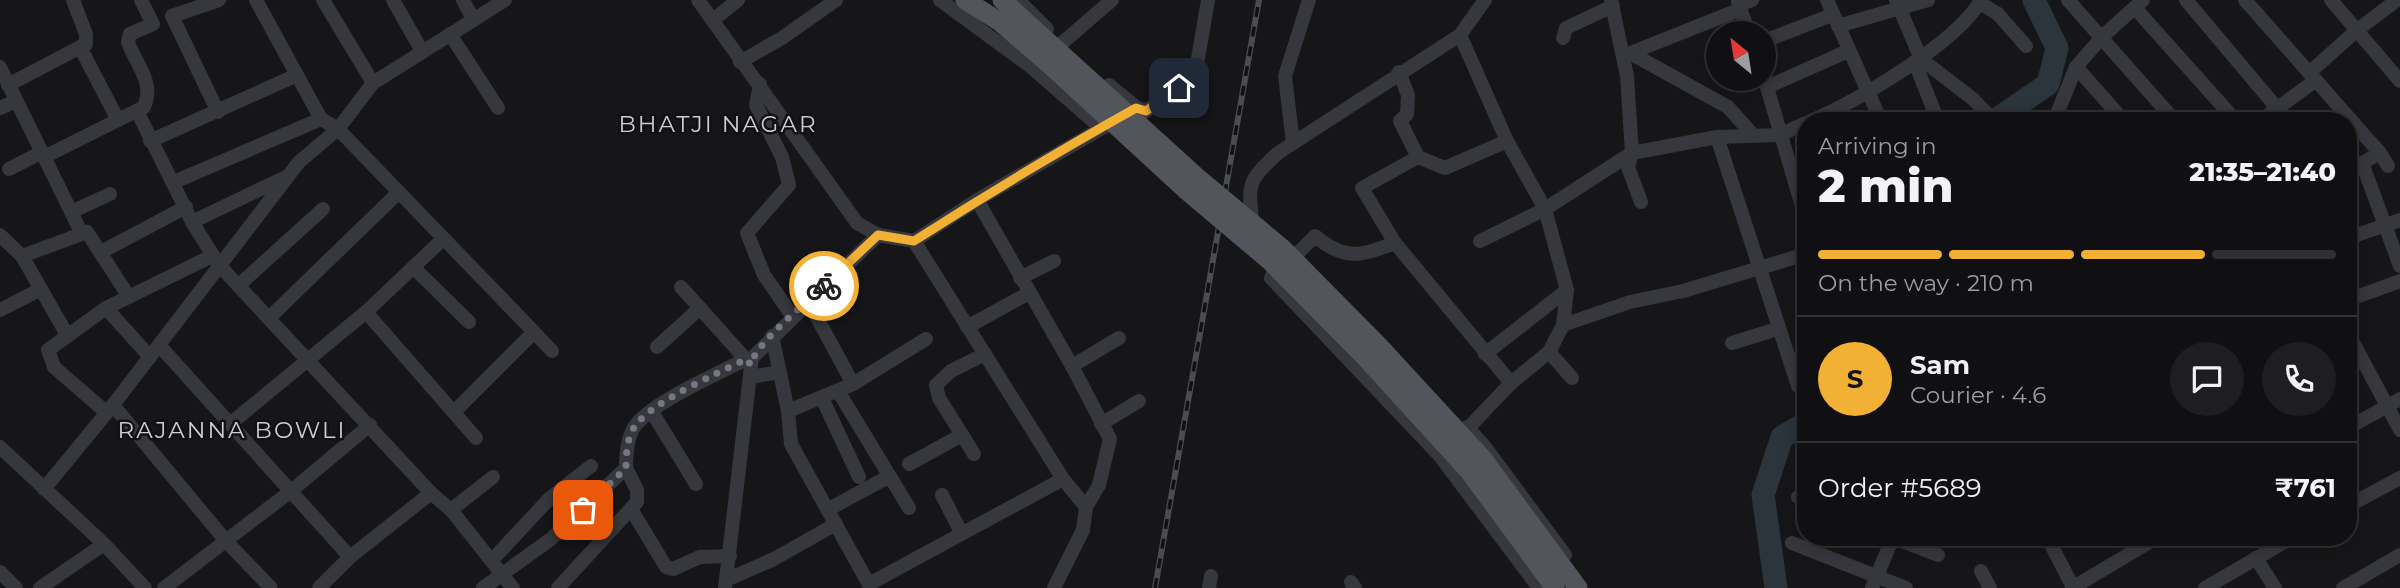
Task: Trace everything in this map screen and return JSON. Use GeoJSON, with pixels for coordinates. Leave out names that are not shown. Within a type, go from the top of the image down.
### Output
{"type":"FeatureCollection","features":[{"type":"Feature","properties":{"kind":"main road"},"geometry":{"type":"LineString","coordinates":[[965,0],[1000,22],[1049,64],[1151,159],[1269,261],[1365,357],[1469,471],[1555,588]]}},
{"type":"Feature","properties":{"kind":"main road"},"geometry":{"type":"LineString","coordinates":[[1002,0],[1198,178],[1282,248],[1369,335],[1483,459],[1578,588]]}},
{"type":"Feature","properties":{"kind":"street"},"geometry":{"type":"LineString","coordinates":[[8,85],[81,49],[87,38],[73,0]]}},
{"type":"Feature","properties":{"kind":"street"},"geometry":{"type":"LineString","coordinates":[[141,0],[153,24]]}},
{"type":"Feature","properties":{"kind":"street"},"geometry":{"type":"LineString","coordinates":[[9,169],[144,107],[148,88],[128,38],[130,34],[219,0]]}},
{"type":"Feature","properties":{"kind":"street"},"geometry":{"type":"LineString","coordinates":[[256,0],[321,119],[338,129],[552,351]]}},
{"type":"Feature","properties":{"kind":"street"},"geometry":{"type":"LineString","coordinates":[[323,0],[373,83]]}},
{"type":"Feature","properties":{"kind":"street"},"geometry":{"type":"LineString","coordinates":[[393,0],[422,51]]}},
{"type":"Feature","properties":{"kind":"street"},"geometry":{"type":"LineString","coordinates":[[463,0],[473,19]]}},
{"type":"Feature","properties":{"kind":"street"},"geometry":{"type":"LineString","coordinates":[[44,489],[154,351],[215,260],[292,174],[299,162],[338,129],[373,83],[505,0]]}},
{"type":"Feature","properties":{"kind":"street"},"geometry":{"type":"LineString","coordinates":[[698,0],[857,223],[878,235],[914,241],[977,200],[1136,108]]}},
{"type":"Feature","properties":{"kind":"street"},"geometry":{"type":"LineString","coordinates":[[713,20],[738,0]]}},
{"type":"Feature","properties":{"kind":"street"},"geometry":{"type":"LineString","coordinates":[[740,62],[782,38],[836,0]]}},
{"type":"Feature","properties":{"kind":"street"},"geometry":{"type":"LineString","coordinates":[[940,0],[1030,66],[1101,128]]}},
{"type":"Feature","properties":{"kind":"street"},"geometry":{"type":"LineString","coordinates":[[1018,0],[1061,44],[1136,108],[1146,111],[1195,76],[1208,0]]}},
{"type":"Feature","properties":{"kind":"street"},"geometry":{"type":"LineString","coordinates":[[1061,44],[1111,0]]}},
{"type":"Feature","properties":{"kind":"street"},"geometry":{"type":"LineString","coordinates":[[1293,143],[1285,76],[1309,0]]}},
{"type":"Feature","properties":{"kind":"street"},"geometry":{"type":"LineString","coordinates":[[1485,0],[1460,35],[1293,143],[1253,175],[1249,195],[1254,229],[1271,278],[1440,456],[1539,588]]}},
{"type":"Feature","properties":{"kind":"street"},"geometry":{"type":"LineString","coordinates":[[1827,0],[1876,112]]}},
{"type":"Feature","properties":{"kind":"street"},"geometry":{"type":"LineString","coordinates":[[1776,38],[1897,4],[1928,0]]}},
{"type":"Feature","properties":{"kind":"street"},"geometry":{"type":"LineString","coordinates":[[2068,0],[2167,112]]}},
{"type":"Feature","properties":{"kind":"street"},"geometry":{"type":"LineString","coordinates":[[2186,0],[2280,112]]}},
{"type":"Feature","properties":{"kind":"street"},"geometry":{"type":"LineString","coordinates":[[2245,0],[2344,112]]}},
{"type":"Feature","properties":{"kind":"street"},"geometry":{"type":"LineString","coordinates":[[2330,0],[2400,81]]}},
{"type":"Feature","properties":{"kind":"street"},"geometry":{"type":"LineString","coordinates":[[2274,112],[2356,31],[2397,0]]}},
{"type":"Feature","properties":{"kind":"street"},"geometry":{"type":"LineString","coordinates":[[1838,112],[1865,91],[1918,61],[1980,1],[1998,14],[2026,46]]}},
{"type":"Feature","properties":{"kind":"street"},"geometry":{"type":"LineString","coordinates":[[1563,38],[1566,28],[1612,3],[1627,54],[1632,153],[1628,167],[1642,202]]}},
{"type":"Feature","properties":{"kind":"street"},"geometry":{"type":"LineString","coordinates":[[1627,54],[1742,3],[1746,21]]}},
{"type":"Feature","properties":{"kind":"street"},"geometry":{"type":"LineString","coordinates":[[1897,4],[1935,112]]}},
{"type":"Feature","properties":{"kind":"street"},"geometry":{"type":"LineString","coordinates":[[2060,112],[2076,66],[2102,37],[2139,4],[2229,112]]}},
{"type":"Feature","properties":{"kind":"street"},"geometry":{"type":"LineString","coordinates":[[172,16],[218,112]]}},
{"type":"Feature","properties":{"kind":"street"},"geometry":{"type":"LineString","coordinates":[[450,34],[498,108]]}},
{"type":"Feature","properties":{"kind":"street"},"geometry":{"type":"LineString","coordinates":[[1440,456],[1469,430],[1511,383],[1549,352],[1563,325],[1567,290],[1545,209],[1507,141],[1460,35]]}},
{"type":"Feature","properties":{"kind":"street"},"geometry":{"type":"LineString","coordinates":[[81,49],[118,120]]}},
{"type":"Feature","properties":{"kind":"street"},"geometry":{"type":"LineString","coordinates":[[1776,78],[1848,51]]}},
{"type":"Feature","properties":{"kind":"street"},"geometry":{"type":"LineString","coordinates":[[1627,54],[1728,107],[1752,134]]}},
{"type":"Feature","properties":{"kind":"street"},"geometry":{"type":"LineString","coordinates":[[1918,61],[1973,99],[1985,112]]}},
{"type":"Feature","properties":{"kind":"street"},"geometry":{"type":"LineString","coordinates":[[2076,66],[2116,112]]}},
{"type":"Feature","properties":{"kind":"street"},"geometry":{"type":"LineString","coordinates":[[0,67],[81,232]]}},
{"type":"Feature","properties":{"kind":"street"},"geometry":{"type":"LineString","coordinates":[[1399,72],[1408,95],[1407,114],[1400,121],[1418,157],[1445,168],[1507,141]]}},
{"type":"Feature","properties":{"kind":"street"},"geometry":{"type":"LineString","coordinates":[[150,141],[297,75]]}},
{"type":"Feature","properties":{"kind":"street"},"geometry":{"type":"LineString","coordinates":[[760,85],[756,105],[782,157],[789,185],[747,233],[764,275],[793,317]]}},
{"type":"Feature","properties":{"kind":"street"},"geometry":{"type":"LineString","coordinates":[[1768,91],[1797,192]]}},
{"type":"Feature","properties":{"kind":"street"},"geometry":{"type":"LineString","coordinates":[[0,108],[16,101]]}},
{"type":"Feature","properties":{"kind":"street"},"geometry":{"type":"LineString","coordinates":[[137,111],[192,222],[215,260],[431,493],[451,510],[493,559],[513,588]]}},
{"type":"Feature","properties":{"kind":"street"},"geometry":{"type":"LineString","coordinates":[[174,182],[321,119]]}},
{"type":"Feature","properties":{"kind":"street"},"geometry":{"type":"LineString","coordinates":[[1479,242],[1545,209],[1632,153],[1717,138],[1752,134],[1779,135],[1797,127]]}},
{"type":"Feature","properties":{"kind":"street"},"geometry":{"type":"LineString","coordinates":[[2357,127],[2388,166]]}},
{"type":"Feature","properties":{"kind":"street"},"geometry":{"type":"LineString","coordinates":[[1717,138],[1797,386]]}},
{"type":"Feature","properties":{"kind":"street"},"geometry":{"type":"LineString","coordinates":[[2357,166],[2380,153]]}},
{"type":"Feature","properties":{"kind":"street"},"geometry":{"type":"LineString","coordinates":[[1418,157],[1362,188],[1395,243],[1511,383]]}},
{"type":"Feature","properties":{"kind":"street"},"geometry":{"type":"LineString","coordinates":[[2362,163],[2400,266]]}},
{"type":"Feature","properties":{"kind":"street"},"geometry":{"type":"LineString","coordinates":[[192,222],[292,174]]}},
{"type":"Feature","properties":{"kind":"street"},"geometry":{"type":"LineString","coordinates":[[270,317],[399,192]]}},
{"type":"Feature","properties":{"kind":"street"},"geometry":{"type":"LineString","coordinates":[[71,212],[110,194]]}},
{"type":"Feature","properties":{"kind":"street"},"geometry":{"type":"LineString","coordinates":[[977,200],[1072,366],[1110,439],[1099,485],[1086,508],[1083,530],[1054,588]]}},
{"type":"Feature","properties":{"kind":"street"},"geometry":{"type":"LineString","coordinates":[[101,252],[186,206]]}},
{"type":"Feature","properties":{"kind":"street"},"geometry":{"type":"LineString","coordinates":[[239,285],[323,209]]}},
{"type":"Feature","properties":{"kind":"street"},"geometry":{"type":"LineString","coordinates":[[2357,235],[2400,220]]}},
{"type":"Feature","properties":{"kind":"street"},"geometry":{"type":"LineString","coordinates":[[22,256],[87,232],[129,297]]}},
{"type":"Feature","properties":{"kind":"street"},"geometry":{"type":"LineString","coordinates":[[0,235],[22,256],[66,333]]}},
{"type":"Feature","properties":{"kind":"street"},"geometry":{"type":"LineString","coordinates":[[726,584],[752,358],[878,235]]}},
{"type":"Feature","properties":{"kind":"street"},"geometry":{"type":"LineString","coordinates":[[1271,278],[1279,259],[1299,251],[1315,236],[1342,254],[1368,253],[1395,243]]}},
{"type":"Feature","properties":{"kind":"street"},"geometry":{"type":"LineString","coordinates":[[230,424],[366,312],[415,269],[443,239]]}},
{"type":"Feature","properties":{"kind":"street"},"geometry":{"type":"LineString","coordinates":[[914,241],[1063,479],[1086,508]]}},
{"type":"Feature","properties":{"kind":"street"},"geometry":{"type":"LineString","coordinates":[[1299,251],[1469,430],[1539,517],[1588,588]]}},
{"type":"Feature","properties":{"kind":"street"},"geometry":{"type":"LineString","coordinates":[[1563,325],[1630,302],[1683,291],[1797,257]]}},
{"type":"Feature","properties":{"kind":"street"},"geometry":{"type":"LineString","coordinates":[[215,260],[106,308],[66,333],[48,350],[48,358],[54,367],[110,409],[271,588]]}},
{"type":"Feature","properties":{"kind":"street"},"geometry":{"type":"LineString","coordinates":[[1020,278],[1054,261]]}},
{"type":"Feature","properties":{"kind":"street"},"geometry":{"type":"LineString","coordinates":[[415,269],[469,322]]}},
{"type":"Feature","properties":{"kind":"street"},"geometry":{"type":"LineString","coordinates":[[2357,297],[2400,281]]}},
{"type":"Feature","properties":{"kind":"street"},"geometry":{"type":"LineString","coordinates":[[681,287],[749,367]]}},
{"type":"Feature","properties":{"kind":"street"},"geometry":{"type":"LineString","coordinates":[[0,310],[41,289]]}},
{"type":"Feature","properties":{"kind":"street"},"geometry":{"type":"LineString","coordinates":[[1485,354],[1567,290]]}},
{"type":"Feature","properties":{"kind":"street"},"geometry":{"type":"LineString","coordinates":[[967,327],[1029,293]]}},
{"type":"Feature","properties":{"kind":"street"},"geometry":{"type":"LineString","coordinates":[[808,301],[853,384]]}},
{"type":"Feature","properties":{"kind":"street"},"geometry":{"type":"LineString","coordinates":[[106,308],[230,424],[350,557]]}},
{"type":"Feature","properties":{"kind":"street"},"geometry":{"type":"LineString","coordinates":[[657,347],[700,308]]}},
{"type":"Feature","properties":{"kind":"street"},"geometry":{"type":"LineString","coordinates":[[366,312],[476,438]]}},
{"type":"Feature","properties":{"kind":"street"},"geometry":{"type":"LineString","coordinates":[[1732,343],[1777,329]]}},
{"type":"Feature","properties":{"kind":"street"},"geometry":{"type":"LineString","coordinates":[[454,412],[534,332]]}},
{"type":"Feature","properties":{"kind":"street"},"geometry":{"type":"LineString","coordinates":[[772,336],[788,411],[791,444],[870,586],[961,532],[1063,479]]}},
{"type":"Feature","properties":{"kind":"street"},"geometry":{"type":"LineString","coordinates":[[788,411],[853,384],[926,338]]}},
{"type":"Feature","properties":{"kind":"street"},"geometry":{"type":"LineString","coordinates":[[1072,366],[1119,338]]}},
{"type":"Feature","properties":{"kind":"street"},"geometry":{"type":"LineString","coordinates":[[1549,352],[1572,378]]}},
{"type":"Feature","properties":{"kind":"street"},"geometry":{"type":"LineString","coordinates":[[974,454],[939,398],[936,385],[951,371],[985,354]]}},
{"type":"Feature","properties":{"kind":"street"},"geometry":{"type":"LineString","coordinates":[[2357,361],[2400,430]]}},
{"type":"Feature","properties":{"kind":"street"},"geometry":{"type":"LineString","coordinates":[[558,588],[637,502],[638,490],[626,468],[625,453],[635,426],[669,399],[749,367],[780,372]]}},
{"type":"Feature","properties":{"kind":"street"},"geometry":{"type":"LineString","coordinates":[[838,391],[909,508]]}},
{"type":"Feature","properties":{"kind":"street"},"geometry":{"type":"LineString","coordinates":[[822,398],[859,477]]}},
{"type":"Feature","properties":{"kind":"street"},"geometry":{"type":"LineString","coordinates":[[2357,423],[2400,399]]}},
{"type":"Feature","properties":{"kind":"street"},"geometry":{"type":"LineString","coordinates":[[1101,424],[1139,401]]}},
{"type":"Feature","properties":{"kind":"street"},"geometry":{"type":"LineString","coordinates":[[652,412],[696,484]]}},
{"type":"Feature","properties":{"kind":"street"},"geometry":{"type":"LineString","coordinates":[[164,588],[291,491],[370,425]]}},
{"type":"Feature","properties":{"kind":"street"},"geometry":{"type":"LineString","coordinates":[[909,464],[962,435]]}},
{"type":"Feature","properties":{"kind":"street"},"geometry":{"type":"LineString","coordinates":[[0,447],[104,544],[145,588]]}},
{"type":"Feature","properties":{"kind":"street"},"geometry":{"type":"LineString","coordinates":[[493,559],[549,499],[591,466]]}},
{"type":"Feature","properties":{"kind":"street"},"geometry":{"type":"LineString","coordinates":[[482,588],[551,539],[626,468]]}},
{"type":"Feature","properties":{"kind":"street"},"geometry":{"type":"LineString","coordinates":[[828,509],[890,476]]}},
{"type":"Feature","properties":{"kind":"street"},"geometry":{"type":"LineString","coordinates":[[451,510],[493,477]]}},
{"type":"Feature","properties":{"kind":"street"},"geometry":{"type":"LineString","coordinates":[[2357,501],[2400,478]]}},
{"type":"Feature","properties":{"kind":"street"},"geometry":{"type":"LineString","coordinates":[[320,588],[350,557],[431,493]]}},
{"type":"Feature","properties":{"kind":"street"},"geometry":{"type":"LineString","coordinates":[[942,495],[961,532]]}},
{"type":"Feature","properties":{"kind":"street"},"geometry":{"type":"LineString","coordinates":[[631,509],[666,567],[673,569],[700,557],[730,556]]}},
{"type":"Feature","properties":{"kind":"street"},"geometry":{"type":"LineString","coordinates":[[726,584],[836,524]]}},
{"type":"Feature","properties":{"kind":"street"},"geometry":{"type":"LineString","coordinates":[[1792,543],[1797,545]]}},
{"type":"Feature","properties":{"kind":"street"},"geometry":{"type":"LineString","coordinates":[[40,588],[104,544]]}},
{"type":"Feature","properties":{"kind":"street"},"geometry":{"type":"LineString","coordinates":[[1798,546],[1874,582],[1906,588]]}},
{"type":"Feature","properties":{"kind":"street"},"geometry":{"type":"LineString","coordinates":[[1874,582],[1889,546]]}},
{"type":"Feature","properties":{"kind":"street"},"geometry":{"type":"LineString","coordinates":[[1916,546],[1938,555]]}},
{"type":"Feature","properties":{"kind":"street"},"geometry":{"type":"LineString","coordinates":[[2052,546],[2072,587],[2131,546]]}},
{"type":"Feature","properties":{"kind":"street"},"geometry":{"type":"LineString","coordinates":[[2205,588],[2277,546]]}},
{"type":"Feature","properties":{"kind":"street"},"geometry":{"type":"LineString","coordinates":[[2343,588],[2400,555]]}},
{"type":"Feature","properties":{"kind":"street"},"geometry":{"type":"LineString","coordinates":[[2256,558],[2275,588]]}},
{"type":"Feature","properties":{"kind":"street"},"geometry":{"type":"LineString","coordinates":[[1981,571],[1990,588]]}},
{"type":"Feature","properties":{"kind":"street"},"geometry":{"type":"LineString","coordinates":[[0,572],[16,588]]}},
{"type":"Feature","properties":{"kind":"waterway"},"geometry":{"type":"LineString","coordinates":[[2007,112],[2048,84],[2057,48],[2034,0]]}},
{"type":"Feature","properties":{"kind":"waterway"},"geometry":{"type":"LineString","coordinates":[[1776,588],[1763,495],[1782,437],[1797,428]]}},
{"type":"Feature","properties":{"kind":"railway"},"geometry":{"type":"LineString","coordinates":[[1155,588],[1259,0]]}},
{"type":"Feature","properties":{"kind":"way so far"},"geometry":{"type":"LineString","coordinates":[[583,510],[626,468],[625,453],[635,426],[669,399],[746,359],[751,365],[752,358],[772,336],[824,286]]}},
{"type":"Feature","properties":{"kind":"district","name":"BHATJI NAGAR"},"geometry":{"type":"Point","coordinates":[718,124]}},
{"type":"Feature","properties":{"kind":"district","name":"RAJANNA BOWLI"},"geometry":{"type":"Point","coordinates":[232,430]}},
{"type":"Feature","properties":{"kind":"route"},"geometry":{"type":"LineString","coordinates":[[824,286],[878,235],[914,241],[977,200],[1101,128],[1136,108],[1146,111],[1179,88]]}}]}
